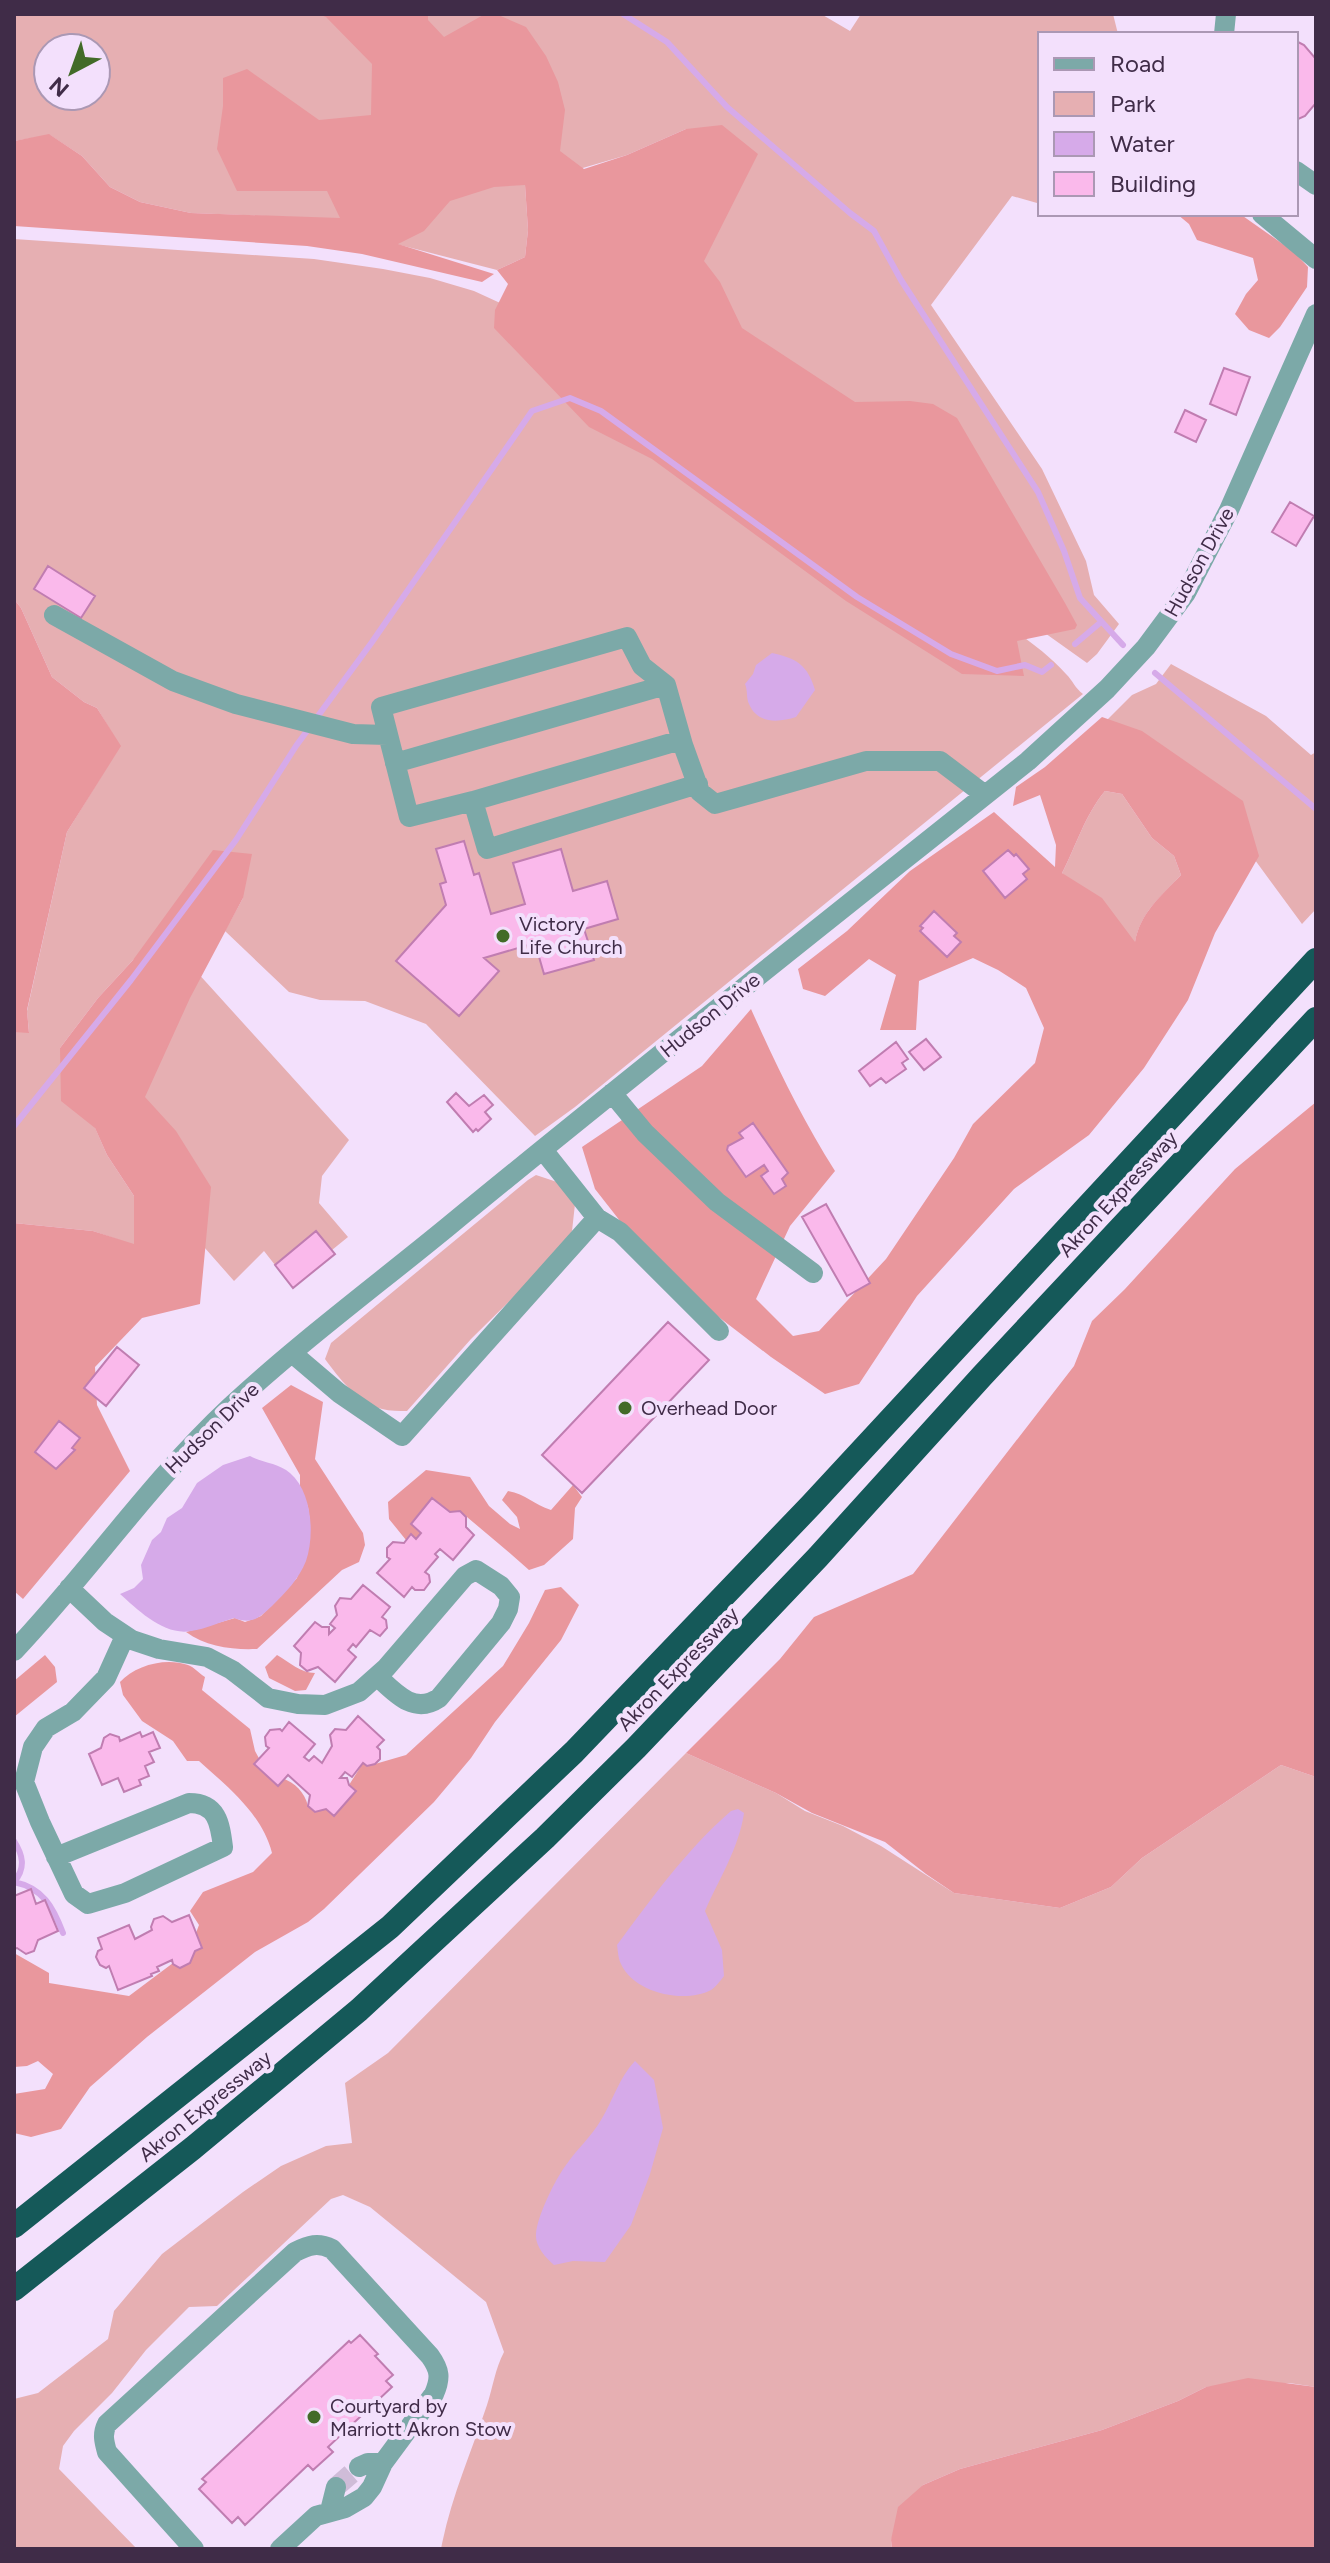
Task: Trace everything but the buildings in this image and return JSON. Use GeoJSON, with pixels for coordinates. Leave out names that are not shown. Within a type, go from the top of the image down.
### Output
{"type":"FeatureCollection","features":[{"type":"Feature","properties":{"kind":"highway","name":"Akron Expressway"},"geometry":{"type":"LineString","coordinates":[[14,2226],[390,1927],[532,1793],[811,1505],[1316,960]]}},
{"type":"Feature","properties":{"kind":"highway","name":"Akron Expressway"},"geometry":{"type":"LineString","coordinates":[[14,2289],[193,2148],[359,2010],[591,1793],[818,1557],[1024,1330],[1313,1022]]}},
{"type":"Feature","properties":{"kind":"street"},"geometry":{"type":"LineString","coordinates":[[1298,172],[1316,185]]}},
{"type":"Feature","properties":{"kind":"street"},"geometry":{"type":"LineString","coordinates":[[1264,216],[1316,259]]}},
{"type":"Feature","properties":{"kind":"street","name":"Hudson Drive"},"geometry":{"type":"LineString","coordinates":[[14,1651],[47,1617],[184,1451],[234,1403],[612,1093],[985,795],[1073,721],[1146,647],[1171,616],[1205,559],[1316,314]]}},
{"type":"Feature","properties":{"kind":"street"},"geometry":{"type":"LineString","coordinates":[[54,615],[173,681],[236,704],[353,734],[387,735]]}},
{"type":"Feature","properties":{"kind":"street"},"geometry":{"type":"LineString","coordinates":[[681,740],[409,817],[381,707],[627,637],[642,666],[666,685],[700,792],[715,804],[866,761],[940,761],[985,795]]}},
{"type":"Feature","properties":{"kind":"street"},"geometry":{"type":"LineString","coordinates":[[395,763],[666,685]]}},
{"type":"Feature","properties":{"kind":"street"},"geometry":{"type":"LineString","coordinates":[[473,801],[487,849],[698,784]]}},
{"type":"Feature","properties":{"kind":"street"},"geometry":{"type":"LineString","coordinates":[[612,1093],[645,1133],[717,1202],[813,1273]]}},
{"type":"Feature","properties":{"kind":"street"},"geometry":{"type":"LineString","coordinates":[[543,1150],[597,1218],[620,1232],[719,1331]]}},
{"type":"Feature","properties":{"kind":"street"},"geometry":{"type":"LineString","coordinates":[[292,1353],[339,1393],[402,1436],[597,1218]]}},
{"type":"Feature","properties":{"kind":"street"},"geometry":{"type":"LineString","coordinates":[[69,1588],[105,1622],[132,1640],[159,1649],[207,1657],[232,1670],[268,1698],[325,1705],[359,1692],[377,1676],[465,1576],[476,1570],[501,1586],[510,1597],[501,1623],[434,1702],[421,1705],[408,1702],[377,1676]]}},
{"type":"Feature","properties":{"kind":"street"},"geometry":{"type":"LineString","coordinates":[[56,1857],[189,1803],[204,1804],[212,1810],[218,1820],[223,1847],[125,1893],[88,1904],[74,1894],[19,1783],[33,1747],[46,1728],[73,1712],[106,1678],[125,1636]]}},
{"type":"Feature","properties":{"kind":"street"},"geometry":{"type":"LineString","coordinates":[[194,2549],[107,2452],[104,2431],[107,2424],[295,2252],[308,2245],[322,2244],[332,2249],[430,2356],[440,2374],[434,2394],[383,2463],[364,2497],[345,2508],[316,2516],[280,2549]]}},
{"type":"Feature","properties":{"kind":"street"},"geometry":{"type":"LineString","coordinates":[[359,2467],[368,2463],[383,2463]]}},
{"type":"Feature","properties":{"kind":"street"},"geometry":{"type":"LineString","coordinates":[[330,2511],[336,2487]]}},
{"type":"Feature","properties":{"kind":"green space"},"geometry":{"type":"Polygon","coordinates":[[[14,14],[821,14],[850,31],[861,14],[1113,14],[1118,32],[1038,32],[1038,202],[1012,196],[931,305],[1042,469],[1086,561],[1094,595],[1119,624],[1087,663],[670,383],[686,129],[627,155],[525,185],[528,230],[525,257],[497,270],[365,236],[340,219],[191,213],[140,202],[110,187],[82,156],[50,135],[14,141],[14,14]]]}},
{"type":"Feature","properties":{"kind":"green space"},"geometry":{"type":"Polygon","coordinates":[[[14,239],[314,259],[430,278],[474,291],[544,323],[1014,630],[1054,662],[1083,694],[575,1107],[535,1136],[426,1024],[365,1001],[320,1000],[289,992],[225,931],[243,898],[133,960],[98,998],[60,1048],[107,1155],[134,1196],[134,1245],[93,1231],[14,1223],[14,1032],[29,1032],[27,1011],[67,832],[120,746],[97,708],[84,702],[52,677],[14,599],[14,239]]]}},
{"type":"Feature","properties":{"kind":"green space"},"geometry":{"type":"Polygon","coordinates":[[[1171,664],[1266,716],[1311,755],[1316,752],[1316,909],[1302,924],[1255,860],[1092,735],[1132,695],[1156,684],[1171,664]]]}},
{"type":"Feature","properties":{"kind":"green space"},"geometry":{"type":"Polygon","coordinates":[[[1105,791],[1122,794],[1152,838],[1174,856],[1181,875],[1146,914],[1135,943],[1062,873],[1086,820],[1105,791]]]}},
{"type":"Feature","properties":{"kind":"green space"},"geometry":{"type":"Polygon","coordinates":[[[196,971],[349,1140],[322,1176],[319,1203],[348,1237],[332,1250],[316,1231],[275,1265],[264,1251],[234,1281],[197,1239],[100,1078],[196,971]]]}},
{"type":"Feature","properties":{"kind":"green space"},"geometry":{"type":"Polygon","coordinates":[[[536,1175],[557,1182],[575,1204],[572,1231],[558,1253],[471,1339],[407,1411],[382,1409],[357,1396],[325,1359],[331,1343],[536,1175]]]}},
{"type":"Feature","properties":{"kind":"green space"},"geometry":{"type":"Polygon","coordinates":[[[686,1753],[776,1793],[805,1811],[843,1826],[881,1846],[954,1893],[1060,1908],[1111,1887],[1142,1858],[1281,1765],[1316,1777],[1316,2387],[1289,2383],[1206,2387],[1102,2430],[960,2469],[923,2485],[891,2540],[892,2549],[441,2549],[455,2495],[504,2352],[486,2302],[370,2207],[343,2195],[331,2199],[217,2306],[189,2307],[146,2350],[112,2393],[63,2446],[59,2469],[137,2549],[14,2549],[14,2399],[38,2393],[108,2339],[114,2311],[162,2254],[243,2192],[281,2166],[326,2146],[352,2143],[345,2083],[388,2053],[686,1753]]]}},
{"type":"Feature","properties":{"kind":"shaded area"},"geometry":{"type":"Polygon","coordinates":[[[318,14],[428,14],[428,20],[444,37],[485,14],[496,14],[526,27],[546,56],[558,82],[565,110],[560,151],[584,169],[627,155],[686,129],[722,125],[758,154],[704,261],[720,282],[742,328],[855,402],[910,401],[933,404],[957,418],[1065,603],[1077,625],[1075,629],[1017,641],[1024,676],[962,674],[846,601],[652,459],[589,427],[494,328],[495,310],[508,284],[497,270],[525,257],[528,230],[525,185],[494,187],[450,201],[424,231],[398,244],[494,274],[482,282],[362,254],[307,246],[14,226],[14,141],[49,134],[82,156],[110,187],[140,202],[191,213],[340,218],[327,191],[237,191],[217,149],[223,78],[247,69],[319,120],[371,115],[372,64],[326,17],[318,14]]]}},
{"type":"Feature","properties":{"kind":"shaded area"},"geometry":{"type":"Polygon","coordinates":[[[1179,216],[1243,216],[1294,252],[1308,267],[1307,287],[1269,338],[1249,330],[1235,314],[1258,280],[1253,258],[1197,240],[1189,224],[1179,216]]]}},
{"type":"Feature","properties":{"kind":"shaded area"},"geometry":{"type":"Polygon","coordinates":[[[14,599],[52,677],[84,702],[97,708],[121,746],[67,832],[27,1010],[29,1033],[14,1032],[14,599]]]}},
{"type":"Feature","properties":{"kind":"shaded area"},"geometry":{"type":"Polygon","coordinates":[[[1102,717],[1142,731],[1243,801],[1259,856],[1215,933],[1188,1000],[1144,1068],[1089,1135],[1014,1189],[917,1296],[859,1384],[825,1394],[660,1272],[595,1189],[582,1147],[702,1066],[751,1009],[790,1092],[835,1171],[790,1226],[756,1299],[793,1336],[819,1331],[886,1259],[954,1158],[973,1124],[1035,1063],[1044,1028],[1026,988],[973,958],[919,981],[916,1030],[880,1030],[896,975],[869,959],[825,996],[803,989],[798,969],[847,931],[910,871],[994,812],[1055,867],[1056,845],[1040,795],[1013,806],[1016,787],[1045,767],[1102,717]],[[1105,791],[1098,800],[1062,873],[1102,898],[1135,942],[1146,914],[1181,875],[1174,856],[1152,838],[1122,794],[1105,791]]]}},
{"type":"Feature","properties":{"kind":"shaded area"},"geometry":{"type":"Polygon","coordinates":[[[213,850],[252,854],[243,898],[190,998],[145,1097],[176,1131],[211,1187],[200,1304],[142,1318],[95,1367],[97,1405],[130,1471],[23,1599],[14,1591],[14,1223],[93,1231],[134,1244],[134,1196],[107,1155],[95,1128],[61,1101],[60,1048],[98,998],[133,960],[213,850]]]}},
{"type":"Feature","properties":{"kind":"shaded area"},"geometry":{"type":"Polygon","coordinates":[[[1316,1102],[1316,1777],[1281,1765],[1142,1858],[1111,1887],[1060,1908],[954,1893],[885,1842],[812,1813],[776,1793],[686,1753],[780,1659],[814,1617],[913,1574],[1074,1366],[1092,1321],[1235,1169],[1316,1102]]]}},
{"type":"Feature","properties":{"kind":"shaded area"},"geometry":{"type":"Polygon","coordinates":[[[291,1385],[323,1402],[315,1459],[363,1533],[365,1545],[359,1562],[342,1570],[257,1649],[211,1644],[186,1632],[235,1618],[245,1622],[261,1616],[297,1578],[310,1522],[308,1507],[300,1487],[300,1475],[262,1408],[291,1385]]]}},
{"type":"Feature","properties":{"kind":"shaded area"},"geometry":{"type":"Polygon","coordinates":[[[426,1470],[470,1477],[489,1506],[520,1529],[517,1517],[502,1500],[508,1491],[551,1510],[573,1485],[582,1497],[575,1508],[573,1539],[544,1565],[529,1570],[460,1511],[450,1512],[432,1498],[411,1523],[421,1533],[416,1539],[411,1534],[406,1540],[389,1519],[388,1502],[426,1470]]]}},
{"type":"Feature","properties":{"kind":"shaded area"},"geometry":{"type":"Polygon","coordinates":[[[561,1587],[579,1605],[561,1640],[434,1802],[324,1909],[308,1922],[255,1952],[147,2037],[90,2087],[61,2129],[31,2137],[14,2133],[14,2094],[45,2089],[53,2074],[38,2061],[14,2067],[14,1953],[49,1973],[49,1983],[129,1996],[189,1951],[199,1925],[190,1911],[203,1892],[253,1872],[272,1853],[260,1826],[243,1802],[199,1761],[187,1761],[173,1741],[142,1721],[123,1695],[120,1682],[126,1676],[142,1667],[161,1662],[192,1667],[205,1677],[202,1690],[250,1729],[255,1751],[267,1773],[293,1784],[308,1806],[356,1791],[349,1785],[363,1763],[375,1764],[406,1755],[503,1666],[545,1590],[561,1587]]]}},
{"type":"Feature","properties":{"kind":"shaded area"},"geometry":{"type":"Polygon","coordinates":[[[45,1655],[55,1667],[57,1682],[14,1717],[14,1681],[45,1655]]]}},
{"type":"Feature","properties":{"kind":"shaded area"},"geometry":{"type":"Polygon","coordinates":[[[277,1655],[300,1669],[315,1673],[306,1690],[295,1691],[269,1678],[265,1667],[277,1655]]]}},
{"type":"Feature","properties":{"kind":"shaded area"},"geometry":{"type":"Polygon","coordinates":[[[1248,2378],[1316,2387],[1316,2549],[892,2549],[898,2507],[923,2485],[960,2469],[1102,2430],[1206,2387],[1248,2378]]]}},
{"type":"Feature","properties":{"kind":"water"},"geometry":{"type":"Polygon","coordinates":[[[772,653],[800,664],[812,681],[815,690],[796,717],[776,721],[764,719],[753,711],[748,702],[745,684],[756,665],[772,653]]]}},
{"type":"Feature","properties":{"kind":"water"},"geometry":{"type":"Polygon","coordinates":[[[250,1456],[286,1470],[303,1491],[311,1527],[309,1551],[303,1568],[282,1596],[255,1619],[246,1621],[234,1618],[181,1632],[161,1626],[120,1594],[134,1588],[143,1579],[141,1565],[152,1540],[161,1532],[167,1518],[182,1508],[197,1483],[223,1465],[250,1456]]]}},
{"type":"Feature","properties":{"kind":"water"},"geometry":{"type":"Polygon","coordinates":[[[738,1809],[744,1813],[738,1839],[705,1911],[722,1950],[724,1976],[713,1989],[700,1994],[674,1996],[648,1989],[627,1974],[620,1962],[617,1945],[684,1858],[731,1811],[738,1809]]]}},
{"type":"Feature","properties":{"kind":"water"},"geometry":{"type":"Polygon","coordinates":[[[635,2061],[654,2080],[663,2128],[631,2225],[605,2262],[573,2261],[554,2265],[541,2251],[536,2238],[543,2208],[562,2171],[597,2126],[635,2061]]]}},
{"type":"Feature","properties":{"kind":"waterway"},"geometry":{"type":"LineString","coordinates":[[623,14],[667,42],[727,107],[874,231],[901,280],[1038,492],[1064,551],[1080,598],[1123,645]]}},
{"type":"Feature","properties":{"kind":"waterway"},"geometry":{"type":"LineString","coordinates":[[14,1126],[131,980],[236,840],[296,746],[532,411],[570,398],[601,411],[857,597],[951,654],[997,671],[1025,665],[1042,672],[1051,665]]}},
{"type":"Feature","properties":{"kind":"waterway"},"geometry":{"type":"LineString","coordinates":[[1075,644],[1101,622]]}},
{"type":"Feature","properties":{"kind":"waterway"},"geometry":{"type":"LineString","coordinates":[[1155,673],[1316,809]]}},
{"type":"Feature","properties":{"kind":"waterway"},"geometry":{"type":"LineString","coordinates":[[14,1841],[22,1862],[14,1882]]}},
{"type":"Feature","properties":{"kind":"waterway"},"geometry":{"type":"LineString","coordinates":[[14,1882],[32,1889],[46,1900],[63,1933]]}},
{"type":"Feature","properties":{"kind":"tunnel"},"geometry":{"type":"LineString","coordinates":[[336,2487],[359,2467]]}},
{"type":"Feature","properties":{"kind":"place","name":"Victory Life Church"},"geometry":{"type":"Point","coordinates":[503,936]}},
{"type":"Feature","properties":{"kind":"place","name":"Overhead Door"},"geometry":{"type":"Point","coordinates":[625,1408]}},
{"type":"Feature","properties":{"kind":"place","name":"Courtyard by Marriott Akron Stow"},"geometry":{"type":"Point","coordinates":[314,2417]}}]}
